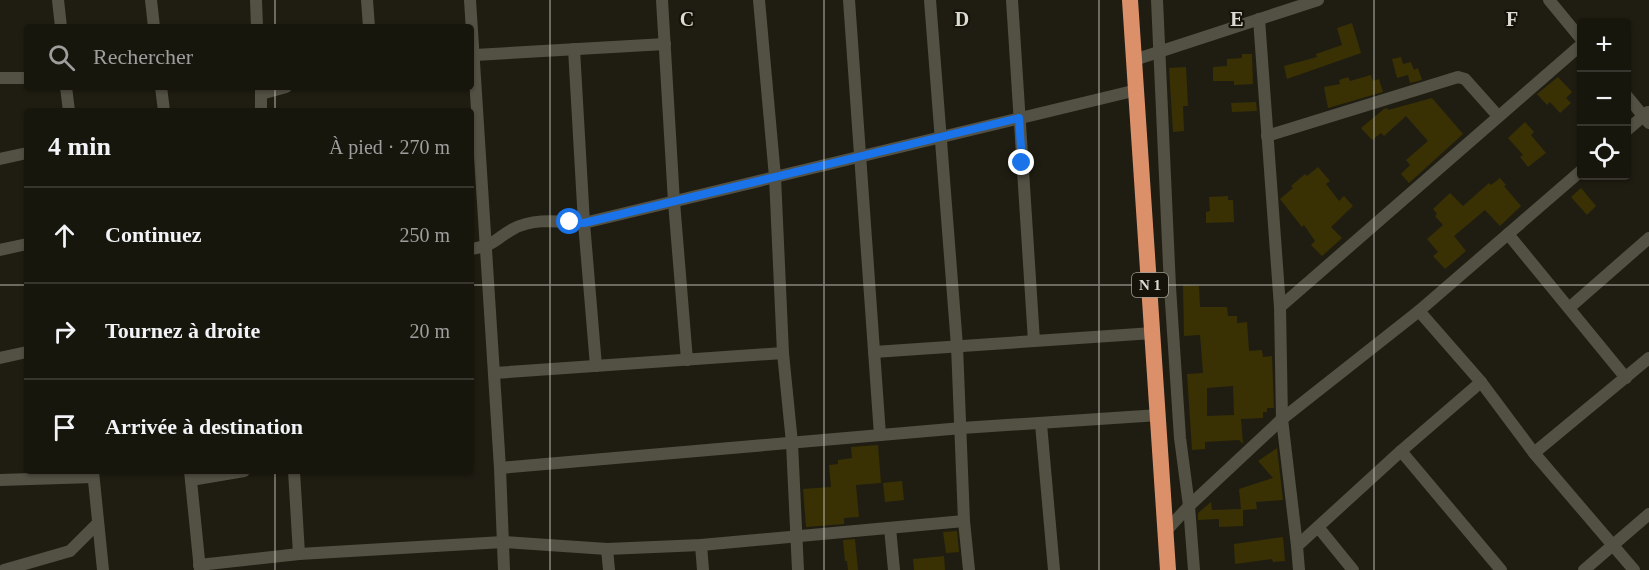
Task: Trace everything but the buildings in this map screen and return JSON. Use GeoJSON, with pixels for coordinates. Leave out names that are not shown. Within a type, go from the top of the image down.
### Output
{"type":"FeatureCollection","features":[{"type":"Feature","properties":{"kind":"highway","name":"N 1"},"geometry":{"type":"LineString","coordinates":[[1130,0],[1168,570]]}},
{"type":"Feature","properties":{"kind":"street"},"geometry":{"type":"LineString","coordinates":[[58,0],[61,24]]}},
{"type":"Feature","properties":{"kind":"street"},"geometry":{"type":"LineString","coordinates":[[151,0],[154,24]]}},
{"type":"Feature","properties":{"kind":"street"},"geometry":{"type":"LineString","coordinates":[[256,0],[257,24]]}},
{"type":"Feature","properties":{"kind":"street"},"geometry":{"type":"LineString","coordinates":[[367,0],[369,24]]}},
{"type":"Feature","properties":{"kind":"street"},"geometry":{"type":"LineString","coordinates":[[470,0],[471,24]]}},
{"type":"Feature","properties":{"kind":"street"},"geometry":{"type":"LineString","coordinates":[[662,0],[674,202],[687,360]]}},
{"type":"Feature","properties":{"kind":"street"},"geometry":{"type":"LineString","coordinates":[[759,0],[775,177],[783,352],[792,443],[798,570]]}},
{"type":"Feature","properties":{"kind":"street"},"geometry":{"type":"LineString","coordinates":[[849,0],[880,435]]}},
{"type":"Feature","properties":{"kind":"street"},"geometry":{"type":"LineString","coordinates":[[930,0],[957,346],[964,521],[969,570]]}},
{"type":"Feature","properties":{"kind":"street"},"geometry":{"type":"LineString","coordinates":[[1011,0],[1034,340]]}},
{"type":"Feature","properties":{"kind":"street"},"geometry":{"type":"LineString","coordinates":[[1157,0],[1180,438],[1194,570]]}},
{"type":"Feature","properties":{"kind":"street"},"geometry":{"type":"LineString","coordinates":[[1134,60],[1318,0]]}},
{"type":"Feature","properties":{"kind":"street"},"geometry":{"type":"LineString","coordinates":[[1549,0],[1577,37]]}},
{"type":"Feature","properties":{"kind":"street"},"geometry":{"type":"LineString","coordinates":[[1259,19],[1280,307],[1282,419],[1299,570]]}},
{"type":"Feature","properties":{"kind":"street"},"geometry":{"type":"LineString","coordinates":[[475,55],[665,44]]}},
{"type":"Feature","properties":{"kind":"street"},"geometry":{"type":"LineString","coordinates":[[1280,307],[1577,46]]}},
{"type":"Feature","properties":{"kind":"street"},"geometry":{"type":"LineString","coordinates":[[574,49],[584,223],[596,366]]}},
{"type":"Feature","properties":{"kind":"street"},"geometry":{"type":"LineString","coordinates":[[474,50],[476,134],[487,247],[501,468],[504,570]]}},
{"type":"Feature","properties":{"kind":"street"},"geometry":{"type":"LineString","coordinates":[[1267,136],[1458,77],[1465,79],[1498,116]]}},
{"type":"Feature","properties":{"kind":"street"},"geometry":{"type":"LineString","coordinates":[[0,78],[24,78]]}},
{"type":"Feature","properties":{"kind":"street"},"geometry":{"type":"LineString","coordinates":[[66,90],[69,108]]}},
{"type":"Feature","properties":{"kind":"street"},"geometry":{"type":"LineString","coordinates":[[161,90],[164,108]]}},
{"type":"Feature","properties":{"kind":"street"},"geometry":{"type":"LineString","coordinates":[[474,249],[487,247],[514,229],[532,222],[584,223],[1137,90]]}},
{"type":"Feature","properties":{"kind":"street"},"geometry":{"type":"LineString","coordinates":[[261,91],[261,108]]}},
{"type":"Feature","properties":{"kind":"street"},"geometry":{"type":"LineString","coordinates":[[1631,100],[1647,116],[1631,127]]}},
{"type":"Feature","properties":{"kind":"street"},"geometry":{"type":"LineString","coordinates":[[0,159],[24,154]]}},
{"type":"Feature","properties":{"kind":"street"},"geometry":{"type":"LineString","coordinates":[[1165,532],[1189,506],[1282,419],[1419,311],[1577,174]]}},
{"type":"Feature","properties":{"kind":"street"},"geometry":{"type":"LineString","coordinates":[[1508,234],[1626,378]]}},
{"type":"Feature","properties":{"kind":"street"},"geometry":{"type":"LineString","coordinates":[[1569,308],[1649,238]]}},
{"type":"Feature","properties":{"kind":"street"},"geometry":{"type":"LineString","coordinates":[[0,250],[24,245]]}},
{"type":"Feature","properties":{"kind":"street"},"geometry":{"type":"LineString","coordinates":[[1419,311],[1481,382],[1534,453],[1634,570]]}},
{"type":"Feature","properties":{"kind":"street"},"geometry":{"type":"LineString","coordinates":[[874,352],[1153,333]]}},
{"type":"Feature","properties":{"kind":"street"},"geometry":{"type":"LineString","coordinates":[[494,373],[783,352]]}},
{"type":"Feature","properties":{"kind":"street"},"geometry":{"type":"LineString","coordinates":[[0,358],[24,353]]}},
{"type":"Feature","properties":{"kind":"street"},"geometry":{"type":"LineString","coordinates":[[1534,453],[1649,358]]}},
{"type":"Feature","properties":{"kind":"street"},"geometry":{"type":"LineString","coordinates":[[1297,546],[1481,382]]}},
{"type":"Feature","properties":{"kind":"street"},"geometry":{"type":"LineString","coordinates":[[501,468],[962,428],[1159,415]]}},
{"type":"Feature","properties":{"kind":"street"},"geometry":{"type":"LineString","coordinates":[[1041,424],[1054,570]]}},
{"type":"Feature","properties":{"kind":"street"},"geometry":{"type":"LineString","coordinates":[[1401,451],[1501,570]]}},
{"type":"Feature","properties":{"kind":"street"},"geometry":{"type":"LineString","coordinates":[[0,480],[93,474],[103,570]]}},
{"type":"Feature","properties":{"kind":"street"},"geometry":{"type":"LineString","coordinates":[[294,474],[299,554]]}},
{"type":"Feature","properties":{"kind":"street"},"geometry":{"type":"LineString","coordinates":[[191,475],[200,568],[299,554],[503,542],[607,549],[701,544],[964,521]]}},
{"type":"Feature","properties":{"kind":"street"},"geometry":{"type":"LineString","coordinates":[[1584,570],[1649,514]]}},
{"type":"Feature","properties":{"kind":"street"},"geometry":{"type":"LineString","coordinates":[[4,570],[70,551],[97,524]]}},
{"type":"Feature","properties":{"kind":"street"},"geometry":{"type":"LineString","coordinates":[[1318,527],[1353,570]]}},
{"type":"Feature","properties":{"kind":"street"},"geometry":{"type":"LineString","coordinates":[[890,528],[894,570]]}},
{"type":"Feature","properties":{"kind":"street"},"geometry":{"type":"LineString","coordinates":[[701,544],[703,570]]}},
{"type":"Feature","properties":{"kind":"street"},"geometry":{"type":"LineString","coordinates":[[607,549],[609,570]]}},
{"type":"Feature","properties":{"kind":"street"},"geometry":{"type":"LineString","coordinates":[[44,570],[53,556]]}},
{"type":"Feature","properties":{"kind":"route"},"geometry":{"type":"LineString","coordinates":[[570,222],[584,223],[1019,118],[1022,163]]}}]}
